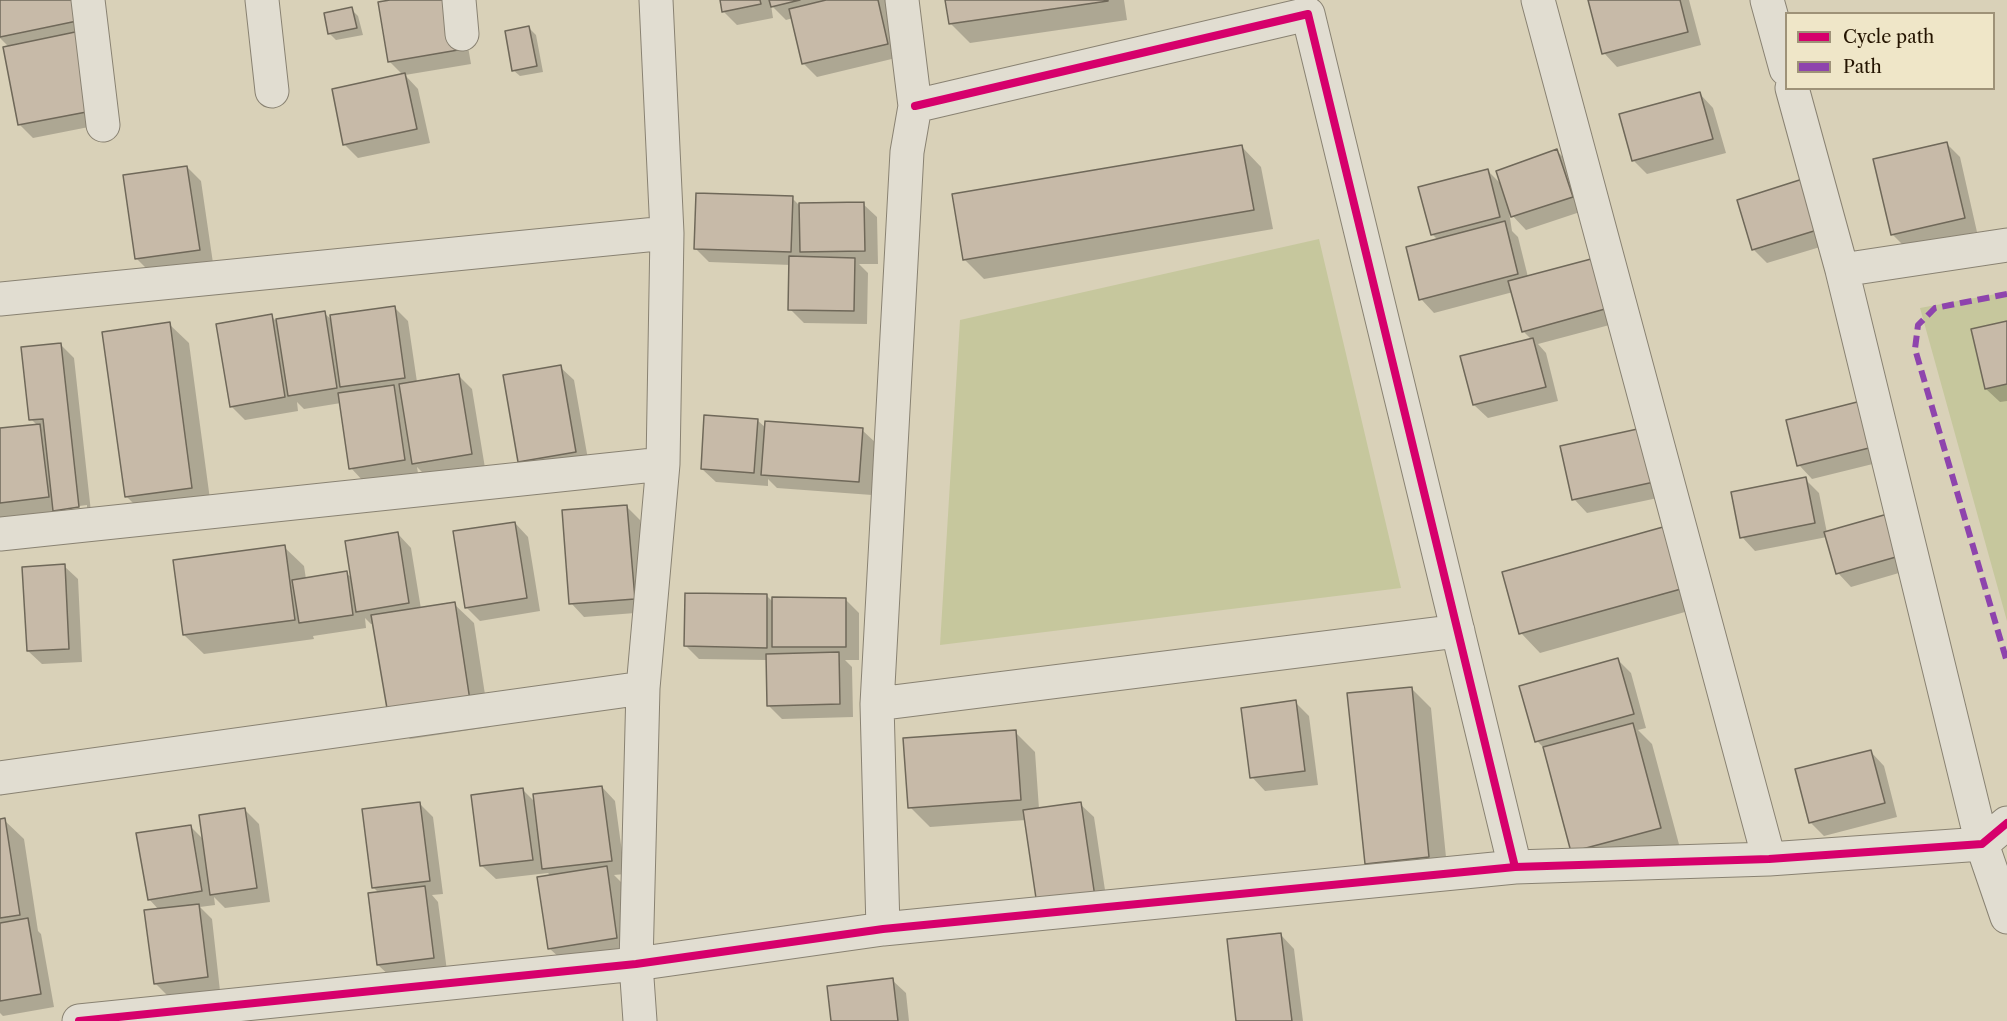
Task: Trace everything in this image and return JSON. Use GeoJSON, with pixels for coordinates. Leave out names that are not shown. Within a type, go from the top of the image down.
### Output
{"type":"FeatureCollection","features":[{"type":"Feature","properties":{"kind":"street"},"geometry":{"type":"LineString","coordinates":[[88,0],[103,125]]}},
{"type":"Feature","properties":{"kind":"street"},"geometry":{"type":"LineString","coordinates":[[262,0],[272,90]]}},
{"type":"Feature","properties":{"kind":"street"},"geometry":{"type":"LineString","coordinates":[[459,0],[462,34]]}},
{"type":"Feature","properties":{"kind":"street"},"geometry":{"type":"LineString","coordinates":[[640,1021],[636,964],[644,688],[663,464],[667,233],[656,0]]}},
{"type":"Feature","properties":{"kind":"street"},"geometry":{"type":"LineString","coordinates":[[883,929],[877,704],[907,152],[915,106],[902,0]]}},
{"type":"Feature","properties":{"kind":"street"},"geometry":{"type":"LineString","coordinates":[[1538,0],[1769,859]]}},
{"type":"Feature","properties":{"kind":"street"},"geometry":{"type":"LineString","coordinates":[[1767,0],[1785,65]]}},
{"type":"Feature","properties":{"kind":"street"},"geometry":{"type":"LineString","coordinates":[[915,106],[1308,14],[1515,867]]}},
{"type":"Feature","properties":{"kind":"street"},"geometry":{"type":"LineString","coordinates":[[1793,90],[1842,270],[1982,844],[2007,917]]}},
{"type":"Feature","properties":{"kind":"street"},"geometry":{"type":"LineString","coordinates":[[0,299],[667,233]]}},
{"type":"Feature","properties":{"kind":"street"},"geometry":{"type":"LineString","coordinates":[[1842,270],[2007,245]]}},
{"type":"Feature","properties":{"kind":"street"},"geometry":{"type":"LineString","coordinates":[[0,534],[663,464]]}},
{"type":"Feature","properties":{"kind":"street"},"geometry":{"type":"LineString","coordinates":[[877,704],[1458,631]]}},
{"type":"Feature","properties":{"kind":"street"},"geometry":{"type":"LineString","coordinates":[[0,778],[644,688]]}},
{"type":"Feature","properties":{"kind":"street"},"geometry":{"type":"LineString","coordinates":[[79,1021],[636,964],[883,929],[1515,867],[1769,859],[1982,844],[2007,823]]}},
{"type":"Feature","properties":{"kind":"green space"},"geometry":{"type":"Polygon","coordinates":[[[1319,239],[1401,588],[940,645],[960,320],[1319,239]]]}},
{"type":"Feature","properties":{"kind":"green space"},"geometry":{"type":"Polygon","coordinates":[[[2007,292],[2007,621],[1920,308],[2007,292]]]}},
{"type":"Feature","properties":{"kind":"building"},"geometry":{"type":"Polygon","coordinates":[[[0,0],[72,0],[77,21],[0,37],[0,0]]]}},
{"type":"Feature","properties":{"kind":"building"},"geometry":{"type":"Polygon","coordinates":[[[449,0],[458,50],[388,62],[378,2],[449,0]]]}},
{"type":"Feature","properties":{"kind":"building"},"geometry":{"type":"Polygon","coordinates":[[[720,0],[760,0],[761,4],[722,12],[720,0]]]}},
{"type":"Feature","properties":{"kind":"building"},"geometry":{"type":"Polygon","coordinates":[[[769,0],[800,0],[771,7],[769,0]]]}},
{"type":"Feature","properties":{"kind":"building"},"geometry":{"type":"Polygon","coordinates":[[[826,0],[878,0],[888,44],[802,64],[789,9],[826,0]]]}},
{"type":"Feature","properties":{"kind":"building"},"geometry":{"type":"Polygon","coordinates":[[[945,0],[1108,0],[1108,1],[949,24],[945,0]]]}},
{"type":"Feature","properties":{"kind":"building"},"geometry":{"type":"Polygon","coordinates":[[[1588,0],[1680,0],[1688,32],[1602,54],[1588,0]]]}},
{"type":"Feature","properties":{"kind":"building"},"geometry":{"type":"Polygon","coordinates":[[[352,7],[357,28],[328,34],[324,13],[352,7]]]}},
{"type":"Feature","properties":{"kind":"building"},"geometry":{"type":"Polygon","coordinates":[[[529,26],[537,66],[512,71],[505,31],[529,26]]]}},
{"type":"Feature","properties":{"kind":"building"},"geometry":{"type":"Polygon","coordinates":[[[80,31],[97,110],[18,125],[3,47],[80,31]]]}},
{"type":"Feature","properties":{"kind":"building"},"geometry":{"type":"Polygon","coordinates":[[[405,73],[417,129],[343,145],[332,89],[405,73]]]}},
{"type":"Feature","properties":{"kind":"building"},"geometry":{"type":"Polygon","coordinates":[[[1700,92],[1713,139],[1632,161],[1619,114],[1700,92]]]}},
{"type":"Feature","properties":{"kind":"building"},"geometry":{"type":"Polygon","coordinates":[[[1947,142],[1965,218],[1891,235],[1873,159],[1947,142]]]}},
{"type":"Feature","properties":{"kind":"building"},"geometry":{"type":"Polygon","coordinates":[[[1242,145],[1254,210],[963,260],[952,194],[1242,145]]]}},
{"type":"Feature","properties":{"kind":"building"},"geometry":{"type":"Polygon","coordinates":[[[1557,149],[1573,197],[1511,217],[1496,171],[1557,149]]]}},
{"type":"Feature","properties":{"kind":"building"},"geometry":{"type":"Polygon","coordinates":[[[187,166],[200,250],[135,259],[123,175],[187,166]]]}},
{"type":"Feature","properties":{"kind":"building"},"geometry":{"type":"Polygon","coordinates":[[[1488,169],[1500,217],[1431,235],[1418,187],[1488,169]]]}},
{"type":"Feature","properties":{"kind":"building"},"geometry":{"type":"Polygon","coordinates":[[[1812,176],[1827,227],[1752,250],[1737,200],[1812,176]]]}},
{"type":"Feature","properties":{"kind":"building"},"geometry":{"type":"Polygon","coordinates":[[[696,193],[793,196],[791,252],[694,249],[696,193]]]}},
{"type":"Feature","properties":{"kind":"building"},"geometry":{"type":"Polygon","coordinates":[[[864,202],[865,251],[800,252],[799,203],[864,202]]]}},
{"type":"Feature","properties":{"kind":"building"},"geometry":{"type":"Polygon","coordinates":[[[1505,221],[1518,274],[1419,300],[1406,247],[1505,221]]]}},
{"type":"Feature","properties":{"kind":"building"},"geometry":{"type":"Polygon","coordinates":[[[789,256],[855,258],[854,311],[788,310],[789,256]]]}},
{"type":"Feature","properties":{"kind":"building"},"geometry":{"type":"Polygon","coordinates":[[[1591,259],[1605,309],[1522,332],[1508,281],[1591,259]]]}},
{"type":"Feature","properties":{"kind":"building"},"geometry":{"type":"Polygon","coordinates":[[[395,306],[405,378],[340,387],[330,315],[395,306]]]}},
{"type":"Feature","properties":{"kind":"building"},"geometry":{"type":"Polygon","coordinates":[[[325,311],[337,388],[288,396],[276,319],[325,311]]]}},
{"type":"Feature","properties":{"kind":"building"},"geometry":{"type":"Polygon","coordinates":[[[272,314],[285,397],[230,407],[216,324],[272,314]]]}},
{"type":"Feature","properties":{"kind":"building"},"geometry":{"type":"Polygon","coordinates":[[[2007,321],[2007,384],[1985,389],[1971,329],[2007,321]]]}},
{"type":"Feature","properties":{"kind":"building"},"geometry":{"type":"Polygon","coordinates":[[[170,322],[192,488],[125,497],[102,332],[170,322]]]}},
{"type":"Feature","properties":{"kind":"building"},"geometry":{"type":"Polygon","coordinates":[[[1533,338],[1546,387],[1473,405],[1460,356],[1533,338]]]}},
{"type":"Feature","properties":{"kind":"building"},"geometry":{"type":"Polygon","coordinates":[[[61,343],[79,507],[53,511],[43,419],[29,420],[21,347],[61,343]]]}},
{"type":"Feature","properties":{"kind":"building"},"geometry":{"type":"Polygon","coordinates":[[[561,365],[576,452],[518,462],[503,375],[561,365]]]}},
{"type":"Feature","properties":{"kind":"building"},"geometry":{"type":"Polygon","coordinates":[[[459,374],[472,454],[412,464],[399,384],[459,374]]]}},
{"type":"Feature","properties":{"kind":"building"},"geometry":{"type":"Polygon","coordinates":[[[394,385],[405,460],[349,469],[338,393],[394,385]]]}},
{"type":"Feature","properties":{"kind":"building"},"geometry":{"type":"Polygon","coordinates":[[[1865,400],[1877,446],[1797,466],[1786,420],[1865,400]]]}},
{"type":"Feature","properties":{"kind":"building"},"geometry":{"type":"Polygon","coordinates":[[[704,415],[758,419],[754,473],[701,469],[704,415]]]}},
{"type":"Feature","properties":{"kind":"building"},"geometry":{"type":"Polygon","coordinates":[[[765,421],[863,428],[859,482],[761,475],[765,421]]]}},
{"type":"Feature","properties":{"kind":"building"},"geometry":{"type":"Polygon","coordinates":[[[40,424],[49,497],[0,503],[0,428],[40,424]]]}},
{"type":"Feature","properties":{"kind":"building"},"geometry":{"type":"Polygon","coordinates":[[[1642,428],[1654,482],[1572,500],[1560,446],[1642,428]]]}},
{"type":"Feature","properties":{"kind":"building"},"geometry":{"type":"Polygon","coordinates":[[[1806,477],[1815,523],[1740,538],[1731,492],[1806,477]]]}},
{"type":"Feature","properties":{"kind":"building"},"geometry":{"type":"Polygon","coordinates":[[[627,505],[635,599],[569,604],[562,510],[627,505]]]}},
{"type":"Feature","properties":{"kind":"building"},"geometry":{"type":"Polygon","coordinates":[[[1891,513],[1903,555],[1836,574],[1824,532],[1891,513]]]}},
{"type":"Feature","properties":{"kind":"building"},"geometry":{"type":"Polygon","coordinates":[[[515,522],[527,598],[465,608],[453,531],[515,522]]]}},
{"type":"Feature","properties":{"kind":"building"},"geometry":{"type":"Polygon","coordinates":[[[1663,527],[1681,589],[1519,634],[1502,572],[1663,527]]]}},
{"type":"Feature","properties":{"kind":"building"},"geometry":{"type":"Polygon","coordinates":[[[398,532],[409,603],[356,612],[345,541],[398,532]]]}},
{"type":"Feature","properties":{"kind":"building"},"geometry":{"type":"Polygon","coordinates":[[[285,545],[295,620],[183,635],[173,560],[285,545]]]}},
{"type":"Feature","properties":{"kind":"building"},"geometry":{"type":"Polygon","coordinates":[[[65,564],[69,649],[27,651],[22,567],[65,564]]]}},
{"type":"Feature","properties":{"kind":"building"},"geometry":{"type":"Polygon","coordinates":[[[347,571],[353,615],[299,623],[292,580],[347,571]]]}},
{"type":"Feature","properties":{"kind":"building"},"geometry":{"type":"Polygon","coordinates":[[[685,593],[767,594],[767,648],[684,646],[685,593]]]}},
{"type":"Feature","properties":{"kind":"building"},"geometry":{"type":"Polygon","coordinates":[[[772,597],[846,598],[846,647],[772,647],[772,597]]]}},
{"type":"Feature","properties":{"kind":"building"},"geometry":{"type":"Polygon","coordinates":[[[455,602],[471,707],[389,720],[371,615],[455,602]]]}},
{"type":"Feature","properties":{"kind":"building"},"geometry":{"type":"Polygon","coordinates":[[[839,652],[840,704],[767,706],[766,654],[839,652]]]}},
{"type":"Feature","properties":{"kind":"building"},"geometry":{"type":"Polygon","coordinates":[[[1618,658],[1634,714],[1535,742],[1519,686],[1618,658]]]}},
{"type":"Feature","properties":{"kind":"building"},"geometry":{"type":"Polygon","coordinates":[[[1412,687],[1429,857],[1365,864],[1347,693],[1412,687]]]}},
{"type":"Feature","properties":{"kind":"building"},"geometry":{"type":"Polygon","coordinates":[[[1296,700],[1305,771],[1250,778],[1241,708],[1296,700]]]}},
{"type":"Feature","properties":{"kind":"building"},"geometry":{"type":"Polygon","coordinates":[[[1633,723],[1661,828],[1571,852],[1543,747],[1633,723]]]}},
{"type":"Feature","properties":{"kind":"building"},"geometry":{"type":"Polygon","coordinates":[[[1016,730],[1021,800],[908,808],[903,738],[1016,730]]]}},
{"type":"Feature","properties":{"kind":"building"},"geometry":{"type":"Polygon","coordinates":[[[1871,750],[1885,803],[1809,823],[1795,769],[1871,750]]]}},
{"type":"Feature","properties":{"kind":"building"},"geometry":{"type":"Polygon","coordinates":[[[602,786],[612,861],[542,869],[533,794],[602,786]]]}},
{"type":"Feature","properties":{"kind":"building"},"geometry":{"type":"Polygon","coordinates":[[[523,788],[533,860],[480,866],[471,795],[523,788]]]}},
{"type":"Feature","properties":{"kind":"building"},"geometry":{"type":"Polygon","coordinates":[[[420,802],[430,881],[372,888],[362,809],[420,802]]]}},
{"type":"Feature","properties":{"kind":"building"},"geometry":{"type":"Polygon","coordinates":[[[1081,802],[1095,897],[1037,905],[1023,810],[1081,802]]]}},
{"type":"Feature","properties":{"kind":"building"},"geometry":{"type":"Polygon","coordinates":[[[245,808],[257,888],[210,895],[199,815],[245,808]]]}},
{"type":"Feature","properties":{"kind":"building"},"geometry":{"type":"Polygon","coordinates":[[[5,818],[20,915],[0,918],[0,819],[5,818]]]}},
{"type":"Feature","properties":{"kind":"building"},"geometry":{"type":"Polygon","coordinates":[[[191,825],[202,891],[148,900],[136,833],[191,825]]]}},
{"type":"Feature","properties":{"kind":"building"},"geometry":{"type":"Polygon","coordinates":[[[607,866],[617,938],[548,949],[537,877],[607,866]]]}},
{"type":"Feature","properties":{"kind":"building"},"geometry":{"type":"Polygon","coordinates":[[[425,886],[434,958],[377,965],[368,893],[425,886]]]}},
{"type":"Feature","properties":{"kind":"building"},"geometry":{"type":"Polygon","coordinates":[[[199,904],[208,977],[154,984],[144,910],[199,904]]]}},
{"type":"Feature","properties":{"kind":"building"},"geometry":{"type":"Polygon","coordinates":[[[28,918],[41,994],[0,1001],[0,923],[28,918]]]}},
{"type":"Feature","properties":{"kind":"building"},"geometry":{"type":"Polygon","coordinates":[[[1281,933],[1292,1021],[1236,1021],[1227,939],[1281,933]]]}},
{"type":"Feature","properties":{"kind":"building"},"geometry":{"type":"Polygon","coordinates":[[[893,978],[898,1021],[831,1021],[827,986],[893,978]]]}},
{"type":"Feature","properties":{"kind":"marked path"},"geometry":{"type":"LineString","coordinates":[[2007,294],[1935,308],[1918,325],[1915,349],[2007,662]]}},
{"type":"Feature","properties":{"kind":"cycle path"},"geometry":{"type":"LineString","coordinates":[[915,106],[1308,14],[1515,867]]}},
{"type":"Feature","properties":{"kind":"cycle path"},"geometry":{"type":"LineString","coordinates":[[79,1021],[636,964],[883,929],[1515,867],[1769,859],[1982,844],[2007,823]]}}]}
